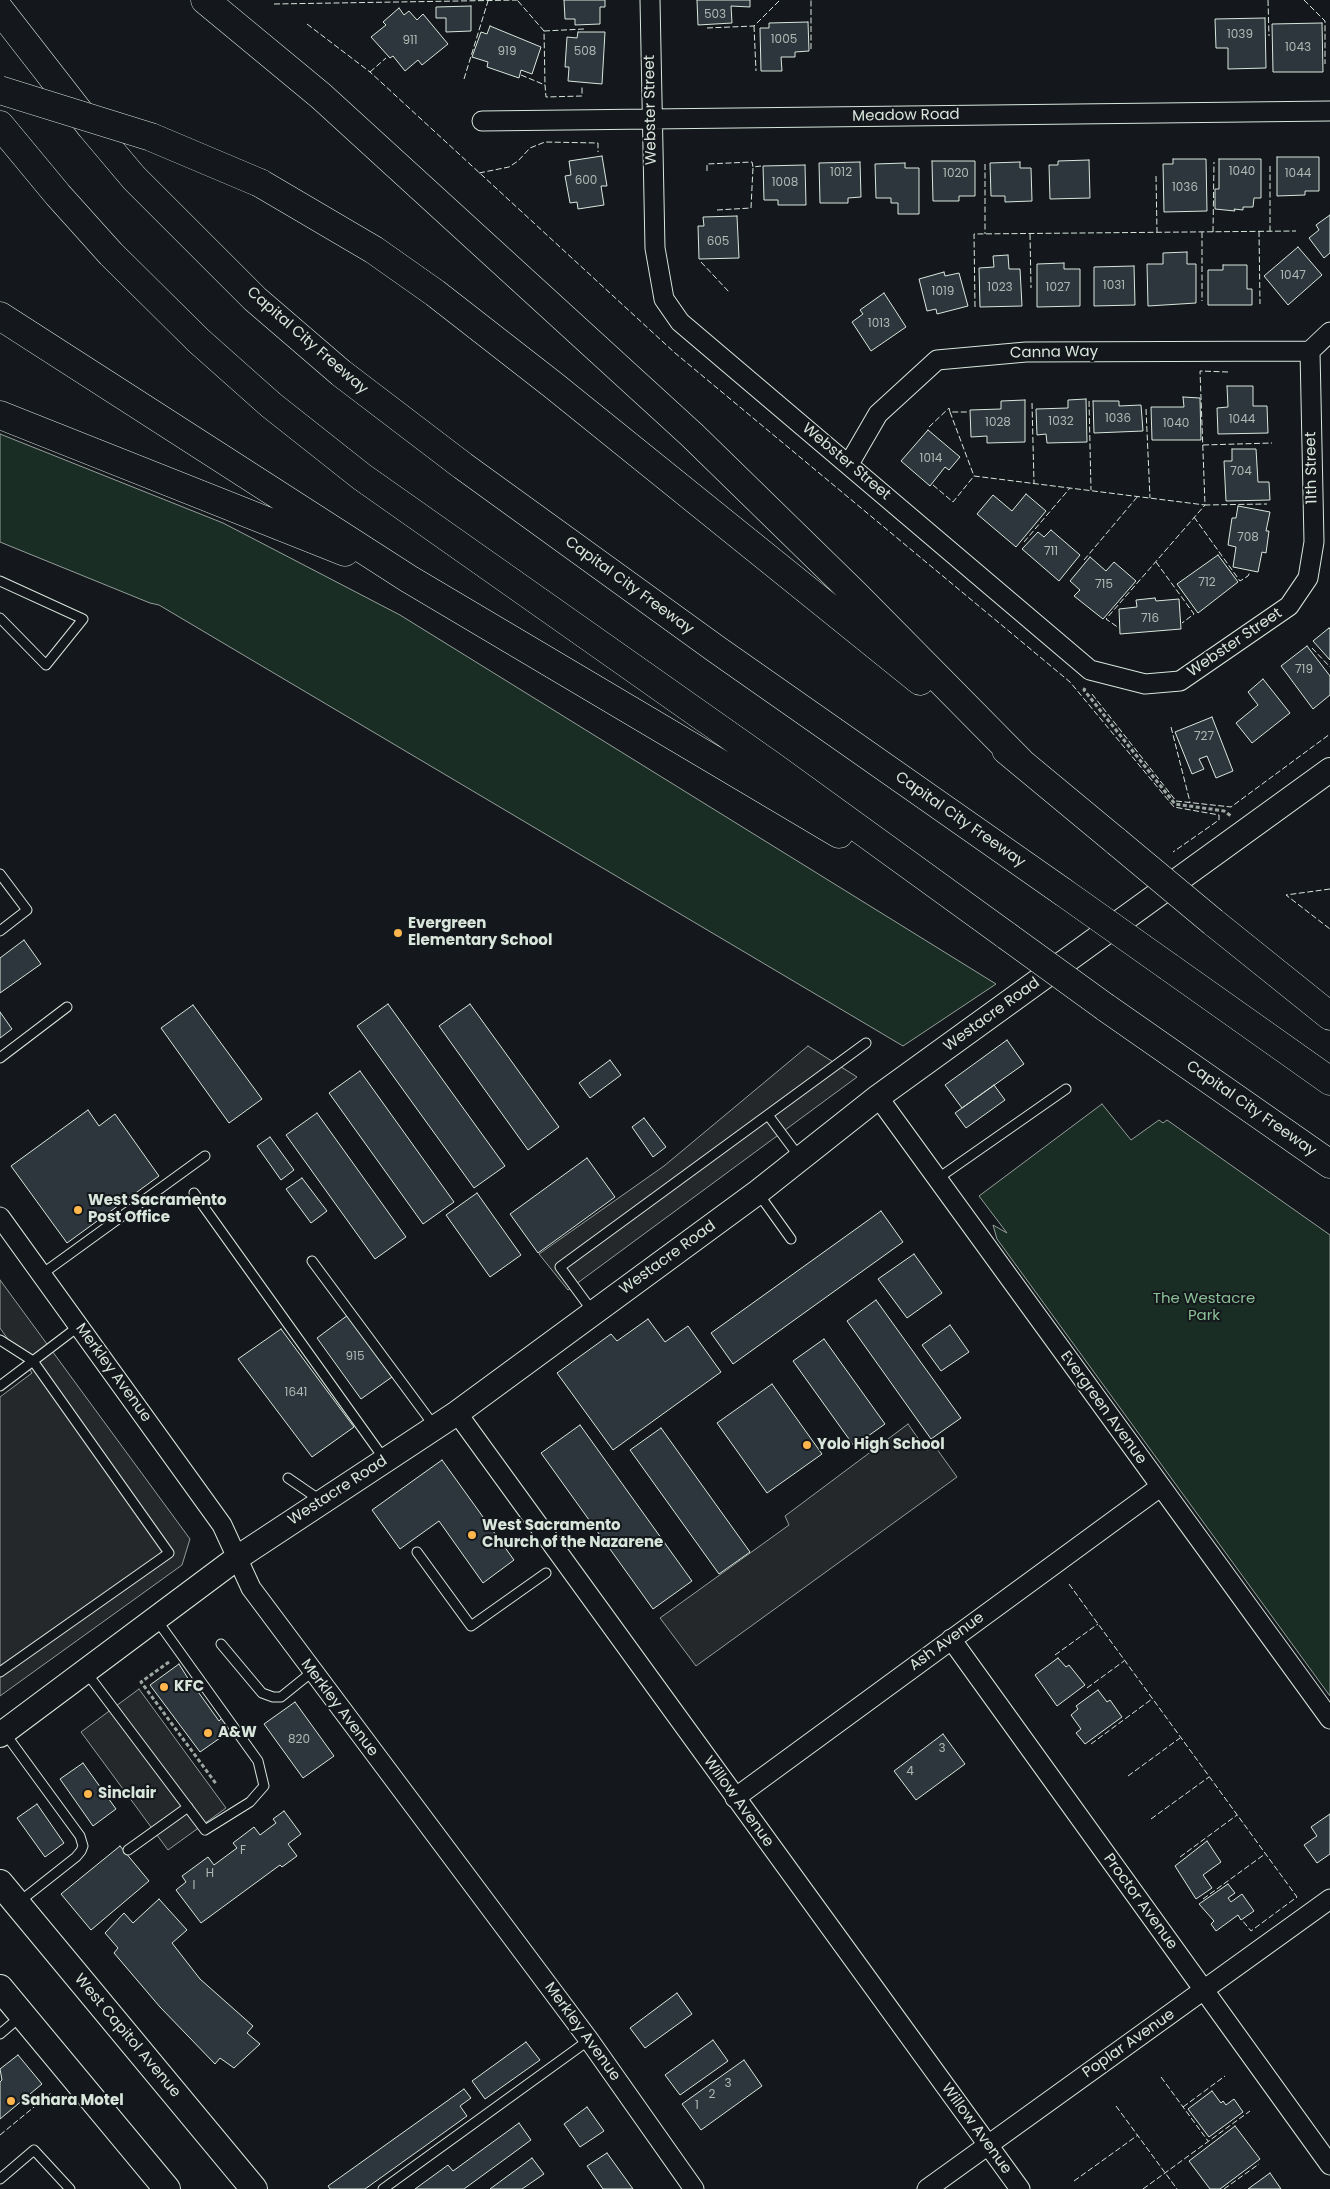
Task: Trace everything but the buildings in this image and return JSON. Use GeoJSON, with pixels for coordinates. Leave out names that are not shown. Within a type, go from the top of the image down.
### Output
{"type":"FeatureCollection","features":[{"type":"Feature","properties":{"kind":"highway"},"geometry":{"type":"LineString","coordinates":[[205,0],[321,96],[692,435],[856,595],[1020,762]]}},
{"type":"Feature","properties":{"kind":"highway","name":"Capital City Freeway"},"geometry":{"type":"LineString","coordinates":[[0,10],[91,127],[134,178],[255,299],[341,373],[462,466],[708,644],[1330,1080]]}},
{"type":"Feature","properties":{"kind":"highway"},"geometry":{"type":"LineString","coordinates":[[0,90],[151,137],[260,183],[366,245],[435,293],[553,385],[1020,762],[1330,1016]]}},
{"type":"Feature","properties":{"kind":"highway","name":"Capital City Freeway"},"geometry":{"type":"LineString","coordinates":[[0,125],[58,195],[111,254],[199,341],[271,405],[370,482],[763,759],[1106,1007],[1330,1164]]}},
{"type":"Feature","properties":{"kind":"highway"},"geometry":{"type":"LineString","coordinates":[[0,316],[409,579],[822,823],[1007,936]]}},
{"type":"Feature","properties":{"kind":"highway"},"geometry":{"type":"LineString","coordinates":[[0,415],[409,579]]}},
{"type":"Feature","properties":{"kind":"main road","name":"West Capitol Avenue"},"geometry":{"type":"LineString","coordinates":[[0,1883],[254,2189]]}},
{"type":"Feature","properties":{"kind":"main road"},"geometry":{"type":"LineString","coordinates":[[0,1988],[167,2189]]}},
{"type":"Feature","properties":{"kind":"street","name":"Webster Street"},"geometry":{"type":"LineString","coordinates":[[650,0],[655,248],[664,299],[680,322],[1090,670],[1145,684],[1180,681],[1289,606]]}},
{"type":"Feature","properties":{"kind":"street","name":"Meadow Road"},"geometry":{"type":"LineString","coordinates":[[482,122],[1330,111]]}},
{"type":"Feature","properties":{"kind":"street"},"geometry":{"type":"LineString","coordinates":[[1310,351],[1330,332]]}},
{"type":"Feature","properties":{"kind":"street","name":"Canna Way"},"geometry":{"type":"LineString","coordinates":[[849,464],[878,414],[937,360],[1026,352],[1310,351]]}},
{"type":"Feature","properties":{"kind":"street","name":"11th Street"},"geometry":{"type":"LineString","coordinates":[[1289,606],[1308,578],[1314,542],[1310,351]]}},
{"type":"Feature","properties":{"kind":"street","name":"Westacre Road"},"geometry":{"type":"LineString","coordinates":[[2,1734],[237,1558],[457,1413],[758,1192],[878,1097],[1330,770]]}},
{"type":"Feature","properties":{"kind":"street","name":"Evergreen Avenue"},"geometry":{"type":"LineString","coordinates":[[878,1097],[1330,1719]]}},
{"type":"Feature","properties":{"kind":"street","name":"Merkley Avenue"},"geometry":{"type":"LineString","coordinates":[[0,1217],[222,1525],[251,1588],[588,2040],[694,2189]]}},
{"type":"Feature","properties":{"kind":"street","name":"Willow Avenue"},"geometry":{"type":"LineString","coordinates":[[457,1413],[1020,2189]]}},
{"type":"Feature","properties":{"kind":"street","name":"Ash Avenue"},"geometry":{"type":"LineString","coordinates":[[735,1798],[951,1638],[1160,1487]]}},
{"type":"Feature","properties":{"kind":"street","name":"Proctor Avenue"},"geometry":{"type":"LineString","coordinates":[[951,1638],[1330,2165]]}},
{"type":"Feature","properties":{"kind":"street","name":"Poplar Avenue"},"geometry":{"type":"LineString","coordinates":[[927,2189],[1330,1899]]}},
{"type":"Feature","properties":{"kind":"lane"},"geometry":{"type":"LineString","coordinates":[[0,581],[83,619],[46,665],[0,618]]}},
{"type":"Feature","properties":{"kind":"lane"},"geometry":{"type":"LineString","coordinates":[[0,874],[28,910],[0,931]]}},
{"type":"Feature","properties":{"kind":"lane"},"geometry":{"type":"LineString","coordinates":[[0,1058],[67,1008]]}},
{"type":"Feature","properties":{"kind":"lane"},"geometry":{"type":"LineString","coordinates":[[594,1313],[560,1267],[866,1043]]}},
{"type":"Feature","properties":{"kind":"lane"},"geometry":{"type":"LineString","coordinates":[[937,1179],[1066,1089]]}},
{"type":"Feature","properties":{"kind":"lane"},"geometry":{"type":"LineString","coordinates":[[768,1115],[800,1159]]}},
{"type":"Feature","properties":{"kind":"lane"},"geometry":{"type":"LineString","coordinates":[[42,1274],[205,1156]]}},
{"type":"Feature","properties":{"kind":"lane"},"geometry":{"type":"LineString","coordinates":[[758,1192],[791,1239]]}},
{"type":"Feature","properties":{"kind":"lane"},"geometry":{"type":"LineString","coordinates":[[194,1193],[385,1460]]}},
{"type":"Feature","properties":{"kind":"lane"},"geometry":{"type":"LineString","coordinates":[[312,1261],[435,1427]]}},
{"type":"Feature","properties":{"kind":"lane"},"geometry":{"type":"LineString","coordinates":[[0,1386],[79,1326]]}},
{"type":"Feature","properties":{"kind":"lane"},"geometry":{"type":"LineString","coordinates":[[0,1340],[33,1361],[169,1553],[0,1672]]}},
{"type":"Feature","properties":{"kind":"lane"},"geometry":{"type":"LineString","coordinates":[[288,1478],[322,1502]]}},
{"type":"Feature","properties":{"kind":"lane"},"geometry":{"type":"LineString","coordinates":[[417,1552],[471,1626],[546,1573]]}},
{"type":"Feature","properties":{"kind":"lane"},"geometry":{"type":"LineString","coordinates":[[85,1672],[205,1830],[250,1802],[264,1786],[258,1760],[156,1619]]}},
{"type":"Feature","properties":{"kind":"lane"},"geometry":{"type":"LineString","coordinates":[[221,1644],[262,1693],[273,1697],[281,1697],[312,1672]]}},
{"type":"Feature","properties":{"kind":"lane"},"geometry":{"type":"LineString","coordinates":[[2,1734],[80,1836],[82,1846],[81,1852],[76,1857],[18,1904]]}},
{"type":"Feature","properties":{"kind":"lane"},"geometry":{"type":"LineString","coordinates":[[128,1850],[188,1807]]}},
{"type":"Feature","properties":{"kind":"lane"},"geometry":{"type":"LineString","coordinates":[[0,2034],[22,2015]]}},
{"type":"Feature","properties":{"kind":"lane"},"geometry":{"type":"LineString","coordinates":[[383,2189],[588,2040]]}},
{"type":"Feature","properties":{"kind":"lane"},"geometry":{"type":"LineString","coordinates":[[0,2179],[34,2150],[70,2189]]}},
{"type":"Feature","properties":{"kind":"path"},"geometry":{"type":"LineString","coordinates":[[1085,687],[1084,690],[1175,804],[1224,811],[1249,829]]}},
{"type":"Feature","properties":{"kind":"path"},"geometry":{"type":"LineString","coordinates":[[167,1654],[172,1660],[141,1682],[217,1784]]}},
{"type":"Feature","properties":{"kind":"green space"},"geometry":{"type":"Polygon","coordinates":[[[0,434],[223,523],[400,615],[996,984],[903,1046],[159,605],[0,542],[0,434]]]}},
{"type":"Feature","properties":{"kind":"green space","name":"The Westacre Park"},"geometry":{"type":"Polygon","coordinates":[[[1102,1104],[1131,1140],[1159,1120],[1163,1123],[1167,1120],[1330,1235],[1330,1696],[997,1239],[993,1225],[1007,1233],[979,1196],[1102,1104]]]}},
{"type":"Feature","properties":{"kind":"shaded area"},"geometry":{"type":"Polygon","coordinates":[[[808,1046],[857,1077],[568,1290],[539,1254],[664,1166],[808,1046]]]}},
{"type":"Feature","properties":{"kind":"shaded area"},"geometry":{"type":"Polygon","coordinates":[[[0,1280],[190,1539],[182,1565],[0,1696],[0,1397],[32,1373],[0,1328],[0,1280]]]}},
{"type":"Feature","properties":{"kind":"shaded area"},"geometry":{"type":"Polygon","coordinates":[[[908,1424],[927,1451],[934,1445],[957,1477],[696,1666],[660,1618],[789,1525],[785,1516],[908,1424]]]}},
{"type":"Feature","properties":{"kind":"shaded area"},"geometry":{"type":"Polygon","coordinates":[[[139,1689],[226,1808],[168,1850],[81,1732],[139,1689]]]}},
{"type":"Feature","properties":{"kind":"fence"},"geometry":{"type":"LineString","coordinates":[[274,4],[520,0]]}},
{"type":"Feature","properties":{"kind":"fence"},"geometry":{"type":"LineString","coordinates":[[707,28],[754,26],[780,0]]}},
{"type":"Feature","properties":{"kind":"fence"},"geometry":{"type":"LineString","coordinates":[[811,0],[811,49]]}},
{"type":"Feature","properties":{"kind":"fence"},"geometry":{"type":"LineString","coordinates":[[1268,0],[1269,36]]}},
{"type":"Feature","properties":{"kind":"fence"},"geometry":{"type":"LineString","coordinates":[[1304,0],[1325,21],[1325,64]]}},
{"type":"Feature","properties":{"kind":"fence"},"geometry":{"type":"LineString","coordinates":[[464,79],[488,1]]}},
{"type":"Feature","properties":{"kind":"fence"},"geometry":{"type":"LineString","coordinates":[[518,1],[544,31],[545,85]]}},
{"type":"Feature","properties":{"kind":"fence"},"geometry":{"type":"LineString","coordinates":[[307,24],[370,72],[675,353],[1070,682],[1174,807],[1219,815],[1219,820],[1173,852]]}},
{"type":"Feature","properties":{"kind":"fence"},"geometry":{"type":"LineString","coordinates":[[754,26],[756,71]]}},
{"type":"Feature","properties":{"kind":"fence"},"geometry":{"type":"LineString","coordinates":[[544,31],[584,29]]}},
{"type":"Feature","properties":{"kind":"fence"},"geometry":{"type":"LineString","coordinates":[[370,72],[386,58]]}},
{"type":"Feature","properties":{"kind":"fence"},"geometry":{"type":"LineString","coordinates":[[521,75],[545,85],[546,97],[582,96],[582,87]]}},
{"type":"Feature","properties":{"kind":"fence"},"geometry":{"type":"LineString","coordinates":[[479,173],[509,167],[518,161],[530,148],[545,142],[598,143],[598,152]]}},
{"type":"Feature","properties":{"kind":"fence"},"geometry":{"type":"LineString","coordinates":[[707,171],[707,164],[752,162],[753,167],[761,166]]}},
{"type":"Feature","properties":{"kind":"fence"},"geometry":{"type":"LineString","coordinates":[[1213,232],[1214,162]]}},
{"type":"Feature","properties":{"kind":"fence"},"geometry":{"type":"LineString","coordinates":[[985,164],[985,234]]}},
{"type":"Feature","properties":{"kind":"fence"},"geometry":{"type":"LineString","coordinates":[[1270,166],[1270,231]]}},
{"type":"Feature","properties":{"kind":"fence"},"geometry":{"type":"LineString","coordinates":[[717,210],[751,208],[753,167]]}},
{"type":"Feature","properties":{"kind":"fence"},"geometry":{"type":"LineString","coordinates":[[1156,176],[1157,232]]}},
{"type":"Feature","properties":{"kind":"fence"},"geometry":{"type":"LineString","coordinates":[[1259,231],[1260,304]]}},
{"type":"Feature","properties":{"kind":"fence"},"geometry":{"type":"LineString","coordinates":[[975,307],[974,234],[1296,231]]}},
{"type":"Feature","properties":{"kind":"fence"},"geometry":{"type":"LineString","coordinates":[[1202,232],[1202,301]]}},
{"type":"Feature","properties":{"kind":"fence"},"geometry":{"type":"LineString","coordinates":[[1030,234],[1031,288]]}},
{"type":"Feature","properties":{"kind":"fence"},"geometry":{"type":"LineString","coordinates":[[701,262],[729,292]]}},
{"type":"Feature","properties":{"kind":"fence"},"geometry":{"type":"LineString","coordinates":[[1228,372],[1200,371],[1205,505],[1267,504]]}},
{"type":"Feature","properties":{"kind":"fence"},"geometry":{"type":"LineString","coordinates":[[1089,401],[1091,490]]}},
{"type":"Feature","properties":{"kind":"fence"},"geometry":{"type":"LineString","coordinates":[[1032,403],[1034,483]]}},
{"type":"Feature","properties":{"kind":"fence"},"geometry":{"type":"LineString","coordinates":[[929,427],[949,408],[950,412],[969,412]]}},
{"type":"Feature","properties":{"kind":"fence"},"geometry":{"type":"LineString","coordinates":[[1146,409],[1150,498]]}},
{"type":"Feature","properties":{"kind":"fence"},"geometry":{"type":"LineString","coordinates":[[950,412],[974,476]]}},
{"type":"Feature","properties":{"kind":"fence"},"geometry":{"type":"LineString","coordinates":[[1203,445],[1272,443]]}},
{"type":"Feature","properties":{"kind":"fence"},"geometry":{"type":"LineString","coordinates":[[933,485],[953,502],[974,476],[1205,505],[1106,619],[1119,628]]}},
{"type":"Feature","properties":{"kind":"fence"},"geometry":{"type":"LineString","coordinates":[[1024,542],[1070,488]]}},
{"type":"Feature","properties":{"kind":"fence"},"geometry":{"type":"LineString","coordinates":[[1084,560],[1138,496]]}},
{"type":"Feature","properties":{"kind":"fence"},"geometry":{"type":"LineString","coordinates":[[1194,517],[1240,581],[1248,576],[1250,572]]}},
{"type":"Feature","properties":{"kind":"fence"},"geometry":{"type":"LineString","coordinates":[[1156,562],[1194,614],[1182,623]]}},
{"type":"Feature","properties":{"kind":"fence"},"geometry":{"type":"LineString","coordinates":[[1312,648],[1330,667]]}},
{"type":"Feature","properties":{"kind":"fence"},"geometry":{"type":"LineString","coordinates":[[1092,694],[1176,801],[1231,807],[1330,734]]}},
{"type":"Feature","properties":{"kind":"fence"},"geometry":{"type":"LineString","coordinates":[[1171,727],[1190,802]]}},
{"type":"Feature","properties":{"kind":"fence"},"geometry":{"type":"LineString","coordinates":[[1330,889],[1286,895],[1330,929]]}},
{"type":"Feature","properties":{"kind":"fence"},"geometry":{"type":"LineString","coordinates":[[1069,1584],[1297,1897],[1251,1931],[1242,1920]]}},
{"type":"Feature","properties":{"kind":"fence"},"geometry":{"type":"LineString","coordinates":[[1055,1655],[1098,1624]]}},
{"type":"Feature","properties":{"kind":"fence"},"geometry":{"type":"LineString","coordinates":[[1087,1688],[1124,1661]]}},
{"type":"Feature","properties":{"kind":"fence"},"geometry":{"type":"LineString","coordinates":[[1091,1744],[1152,1699]]}},
{"type":"Feature","properties":{"kind":"fence"},"geometry":{"type":"LineString","coordinates":[[1128,1776],[1180,1738]]}},
{"type":"Feature","properties":{"kind":"fence"},"geometry":{"type":"LineString","coordinates":[[1151,1819],[1209,1777]]}},
{"type":"Feature","properties":{"kind":"fence"},"geometry":{"type":"LineString","coordinates":[[1180,1857],[1237,1815]]}},
{"type":"Feature","properties":{"kind":"fence"},"geometry":{"type":"LineString","coordinates":[[1203,1899],[1265,1854]]}},
{"type":"Feature","properties":{"kind":"fence"},"geometry":{"type":"LineString","coordinates":[[1183,2107],[1225,2076]]}},
{"type":"Feature","properties":{"kind":"fence"},"geometry":{"type":"LineString","coordinates":[[1161,2077],[1208,2141]]}},
{"type":"Feature","properties":{"kind":"fence"},"geometry":{"type":"LineString","coordinates":[[0,2135],[51,2093]]}},
{"type":"Feature","properties":{"kind":"fence"},"geometry":{"type":"LineString","coordinates":[[1116,2106],[1177,2189]]}},
{"type":"Feature","properties":{"kind":"fence"},"geometry":{"type":"LineString","coordinates":[[1143,2189],[1250,2111]]}},
{"type":"Feature","properties":{"kind":"fence"},"geometry":{"type":"LineString","coordinates":[[1074,2181],[1138,2135]]}},
{"type":"Feature","properties":{"kind":"fence"},"geometry":{"type":"LineString","coordinates":[[1224,2189],[1259,2164]]}},
{"type":"Feature","properties":{"kind":"place","name":"Evergreen Elementary School"},"geometry":{"type":"Point","coordinates":[398,933]}},
{"type":"Feature","properties":{"kind":"place","name":"West Sacramento Post Office"},"geometry":{"type":"Point","coordinates":[78,1210]}},
{"type":"Feature","properties":{"kind":"place","name":"Yolo High School"},"geometry":{"type":"Point","coordinates":[807,1445]}},
{"type":"Feature","properties":{"kind":"place","name":"West Sacramento Church of the Nazarene"},"geometry":{"type":"Point","coordinates":[472,1535]}},
{"type":"Feature","properties":{"kind":"place","name":"KFC"},"geometry":{"type":"Point","coordinates":[164,1687]}},
{"type":"Feature","properties":{"kind":"place","name":"A&W"},"geometry":{"type":"Point","coordinates":[208,1733]}},
{"type":"Feature","properties":{"kind":"place","name":"Sinclair"},"geometry":{"type":"Point","coordinates":[88,1794]}},
{"type":"Feature","properties":{"kind":"place","name":"Sahara Motel"},"geometry":{"type":"Point","coordinates":[11,2101]}}]}
